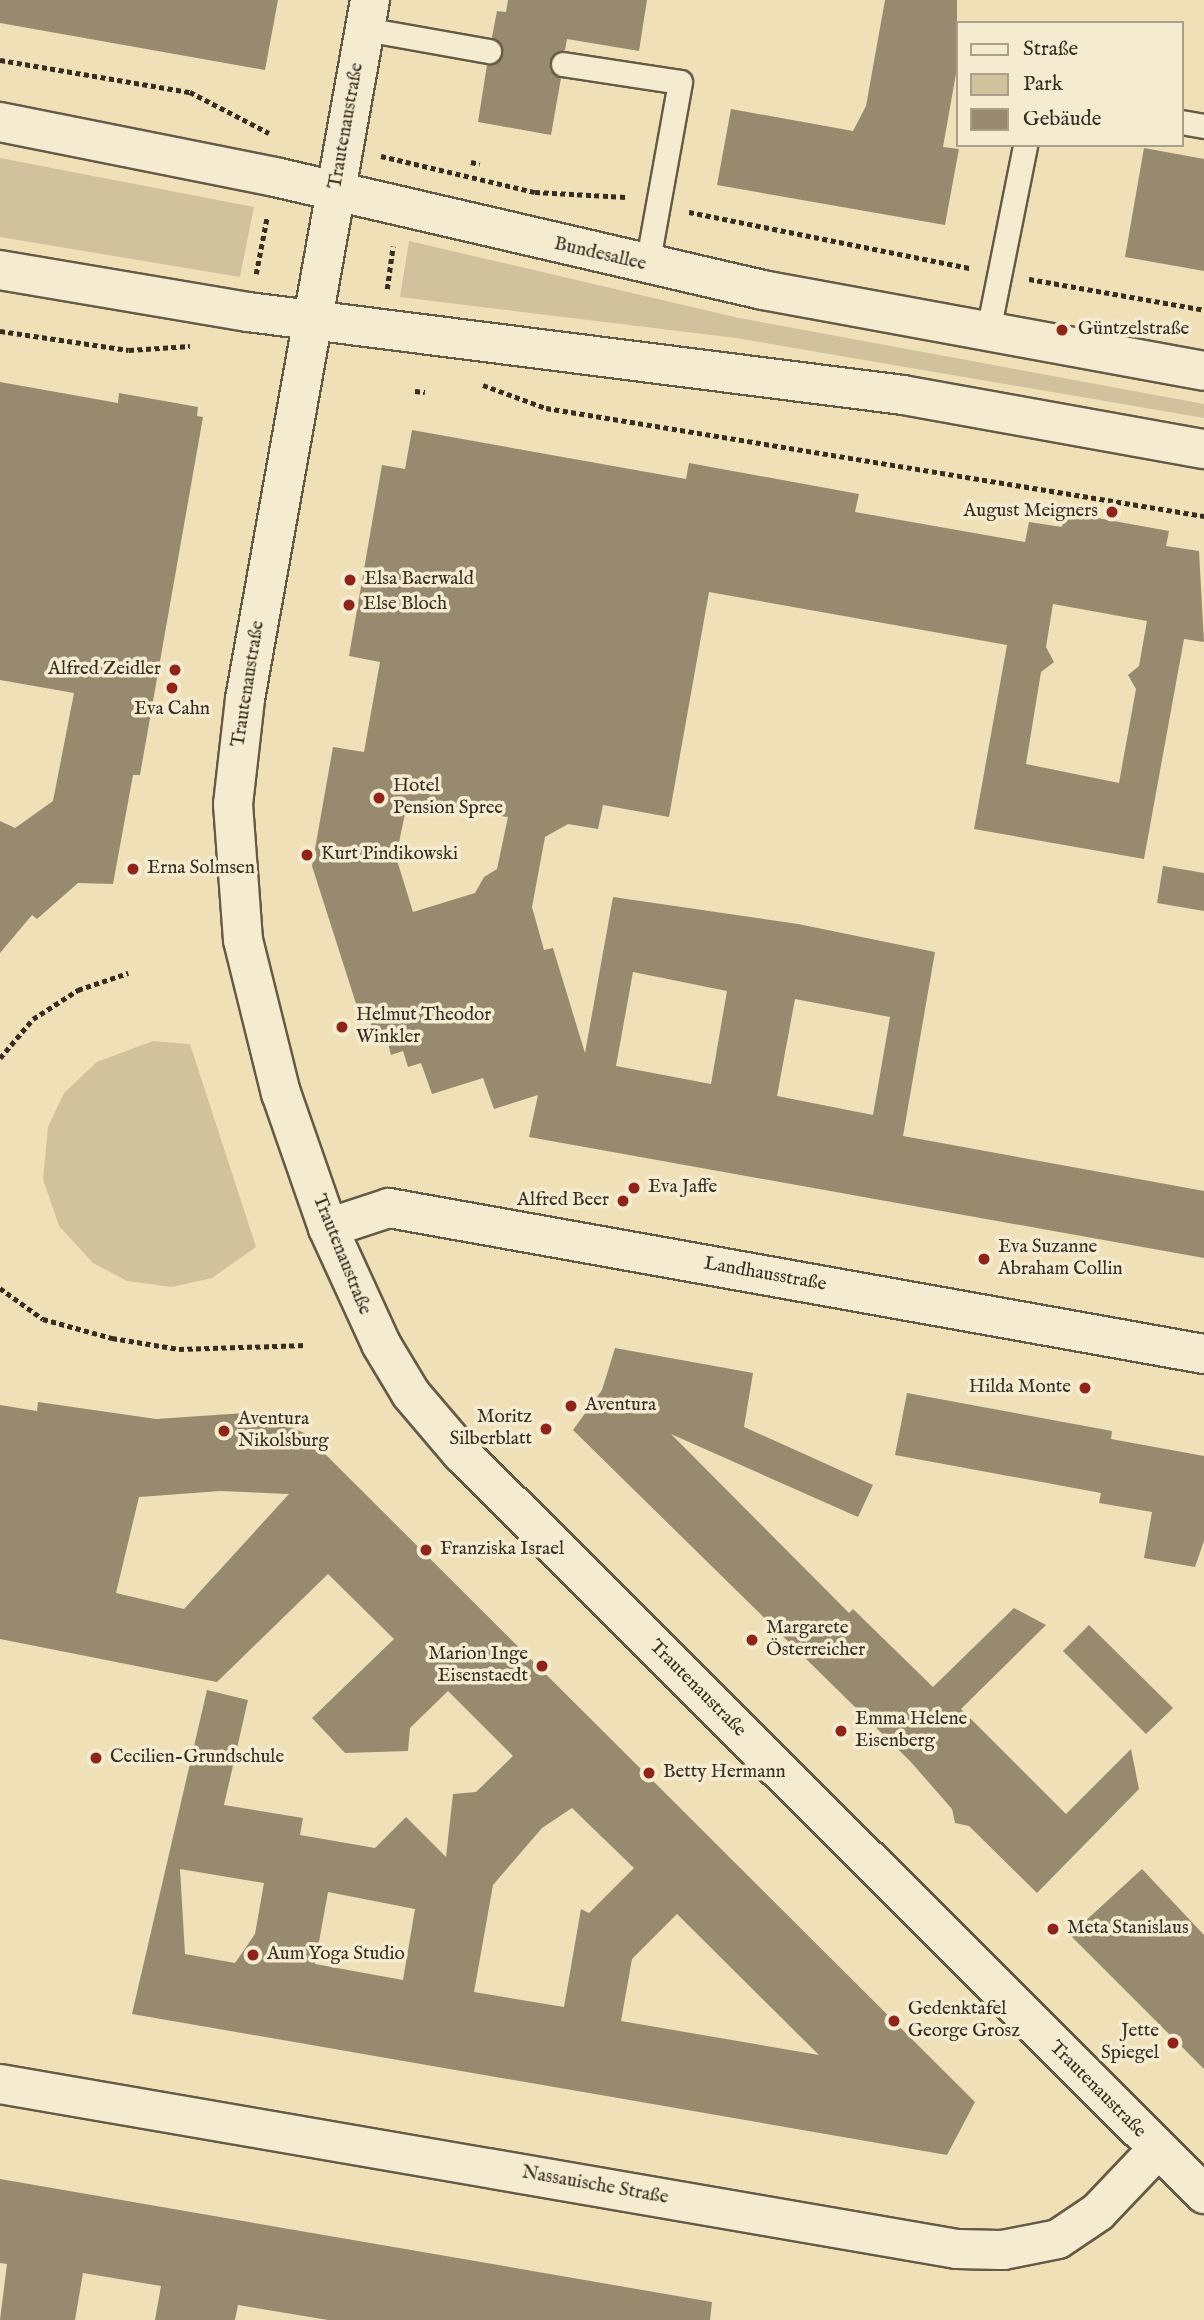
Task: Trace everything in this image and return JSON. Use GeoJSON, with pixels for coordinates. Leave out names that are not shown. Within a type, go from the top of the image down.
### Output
{"type":"FeatureCollection","features":[{"type":"Feature","properties":{"kind":"street","name":"Trautenaustraße"},"geometry":{"type":"LineString","coordinates":[[367,14],[245,699],[233,853],[243,940],[281,1093],[328,1228],[381,1344],[411,1394],[462,1454],[1204,2194]]}},
{"type":"Feature","properties":{"kind":"street","name":"Bundesallee"},"geometry":{"type":"LineString","coordinates":[[0,122],[336,191],[647,266],[1204,371]]}},
{"type":"Feature","properties":{"kind":"street"},"geometry":{"type":"LineString","coordinates":[[0,270],[314,320],[903,394],[1204,449]]}},
{"type":"Feature","properties":{"kind":"street","name":"Landhausstraße"},"geometry":{"type":"LineString","coordinates":[[328,1228],[389,1208],[1204,1354]]}},
{"type":"Feature","properties":{"kind":"street","name":"Nassauische Straße"},"geometry":{"type":"LineString","coordinates":[[0,2084],[957,2249],[1003,2250],[1058,2238],[1098,2212],[1157,2150]]}},
{"type":"Feature","properties":{"kind":"lane"},"geometry":{"type":"LineString","coordinates":[[367,14],[489,51]]}},
{"type":"Feature","properties":{"kind":"lane"},"geometry":{"type":"LineString","coordinates":[[563,64],[680,82],[647,266]]}},
{"type":"Feature","properties":{"kind":"lane"},"geometry":{"type":"LineString","coordinates":[[1183,121],[1204,126]]}},
{"type":"Feature","properties":{"kind":"lane"},"geometry":{"type":"LineString","coordinates":[[988,331],[1025,147]]}},
{"type":"Feature","properties":{"kind":"path"},"geometry":{"type":"LineString","coordinates":[[0,60],[190,92],[270,133]]}},
{"type":"Feature","properties":{"kind":"path"},"geometry":{"type":"LineString","coordinates":[[471,162],[480,164]]}},
{"type":"Feature","properties":{"kind":"path"},"geometry":{"type":"LineString","coordinates":[[421,164],[534,192],[606,193],[999,274],[1204,310]]}},
{"type":"Feature","properties":{"kind":"path"},"geometry":{"type":"LineString","coordinates":[[255,279],[269,209]]}},
{"type":"Feature","properties":{"kind":"path"},"geometry":{"type":"LineString","coordinates":[[386,296],[394,238]]}},
{"type":"Feature","properties":{"kind":"path"},"geometry":{"type":"LineString","coordinates":[[0,331],[129,351],[199,348]]}},
{"type":"Feature","properties":{"kind":"path"},"geometry":{"type":"LineString","coordinates":[[474,383],[546,408],[1204,516]]}},
{"type":"Feature","properties":{"kind":"path"},"geometry":{"type":"LineString","coordinates":[[415,391],[425,392]]}},
{"type":"Feature","properties":{"kind":"path"},"geometry":{"type":"LineString","coordinates":[[0,1058],[33,1019],[78,990],[128,973]]}},
{"type":"Feature","properties":{"kind":"path"},"geometry":{"type":"LineString","coordinates":[[0,1288],[43,1319],[112,1338],[178,1349],[306,1345]]}},
{"type":"Feature","properties":{"kind":"green space"},"geometry":{"type":"Polygon","coordinates":[[[0,158],[254,207],[240,277],[0,237],[0,158]]]}},
{"type":"Feature","properties":{"kind":"green space"},"geometry":{"type":"Polygon","coordinates":[[[409,241],[739,318],[1204,404],[1204,418],[736,338],[400,297],[409,241]]]}},
{"type":"Feature","properties":{"kind":"green space"},"geometry":{"type":"Polygon","coordinates":[[[153,1041],[190,1044],[256,1247],[212,1278],[172,1287],[127,1281],[93,1263],[59,1226],[43,1179],[48,1127],[64,1093],[97,1062],[153,1041]]]}},
{"type":"Feature","properties":{"kind":"building"},"geometry":{"type":"Polygon","coordinates":[[[0,0],[278,0],[265,70],[0,23],[0,0]]]}},
{"type":"Feature","properties":{"kind":"building"},"geometry":{"type":"Polygon","coordinates":[[[508,0],[647,0],[639,51],[567,39],[565,50],[552,56],[550,70],[561,78],[551,135],[478,122],[487,65],[503,53],[492,37],[497,11],[506,12],[508,0]]]}},
{"type":"Feature","properties":{"kind":"building"},"geometry":{"type":"Polygon","coordinates":[[[885,0],[957,0],[956,74],[943,147],[959,149],[945,225],[717,185],[731,109],[853,131],[866,106],[885,0]]]}},
{"type":"Feature","properties":{"kind":"building"},"geometry":{"type":"Polygon","coordinates":[[[1144,148],[1204,159],[1204,271],[1125,257],[1144,148]]]}},
{"type":"Feature","properties":{"kind":"building"},"geometry":{"type":"Polygon","coordinates":[[[0,382],[118,403],[119,393],[198,407],[197,416],[203,417],[140,775],[133,775],[113,884],[78,883],[37,919],[32,915],[0,953],[0,821],[15,828],[53,801],[74,693],[0,680],[0,382]]]}},
{"type":"Feature","properties":{"kind":"building"},"geometry":{"type":"Polygon","coordinates":[[[412,430],[686,479],[689,463],[859,494],[855,512],[1025,542],[1029,522],[1062,527],[1064,512],[1169,531],[1166,546],[1199,551],[1204,642],[1184,639],[1144,859],[974,829],[1007,645],[709,592],[669,817],[603,805],[598,829],[568,824],[545,837],[532,907],[544,950],[553,948],[585,1053],[613,897],[798,924],[935,952],[903,1136],[1204,1191],[1204,1258],[529,1137],[538,1095],[494,1109],[483,1078],[432,1094],[421,1063],[408,1067],[403,1051],[391,1055],[387,1039],[376,1042],[367,1011],[359,1013],[312,866],[333,747],[364,752],[380,662],[349,656],[382,465],[405,469],[412,430]],[[1053,604],[1046,647],[1054,662],[1041,672],[1026,764],[1119,783],[1136,689],[1128,675],[1139,666],[1147,621],[1053,604]],[[407,804],[396,857],[413,912],[475,893],[484,877],[497,869],[508,817],[407,804]],[[633,972],[616,1066],[711,1084],[727,991],[633,972]],[[795,999],[777,1096],[873,1115],[890,1017],[795,999]]]}},
{"type":"Feature","properties":{"kind":"building"},"geometry":{"type":"Polygon","coordinates":[[[1163,866],[1204,873],[1204,911],[1157,903],[1163,866]]]}},
{"type":"Feature","properties":{"kind":"building"},"geometry":{"type":"Polygon","coordinates":[[[615,1348],[753,1373],[744,1427],[873,1485],[858,1517],[671,1434],[849,1613],[853,1609],[933,1687],[1014,1608],[1046,1625],[961,1709],[1066,1814],[1131,1749],[1139,1789],[1037,1893],[969,1826],[955,1823],[952,1809],[910,1761],[573,1430],[602,1390],[615,1348]]]}},
{"type":"Feature","properties":{"kind":"building"},"geometry":{"type":"Polygon","coordinates":[[[907,1393],[1112,1431],[1111,1439],[1204,1456],[1204,1541],[1195,1567],[1144,1558],[1152,1512],[1099,1503],[1101,1493],[895,1455],[907,1393]]]}},
{"type":"Feature","properties":{"kind":"building"},"geometry":{"type":"Polygon","coordinates":[[[38,1402],[156,1419],[261,1412],[304,1433],[975,2102],[947,2155],[132,2014],[207,1690],[248,1700],[224,1805],[303,1818],[300,1835],[375,1848],[406,1817],[446,1857],[453,1794],[476,1792],[513,1756],[448,1691],[410,1728],[408,1751],[345,1753],[312,1718],[394,1639],[328,1574],[217,1682],[0,1639],[0,1405],[37,1411],[38,1402]],[[220,1491],[139,1497],[116,1593],[184,1609],[289,1494],[220,1491]],[[572,1808],[542,1828],[493,1885],[474,1992],[564,2007],[581,1909],[589,1913],[634,1868],[572,1808]],[[180,1869],[185,1954],[235,1963],[255,1934],[264,1883],[180,1869]],[[328,1892],[315,1964],[403,1980],[415,1909],[328,1892]],[[677,1914],[632,1959],[621,2021],[819,2055],[677,1914]]]}},
{"type":"Feature","properties":{"kind":"building"},"geometry":{"type":"Polygon","coordinates":[[[1089,1625],[1173,1708],[1146,1734],[1063,1651],[1089,1625]]]}},
{"type":"Feature","properties":{"kind":"building"},"geometry":{"type":"Polygon","coordinates":[[[1142,1869],[1204,1935],[1204,2069],[1070,1935],[1142,1869]]]}},
{"type":"Feature","properties":{"kind":"building"},"geometry":{"type":"Polygon","coordinates":[[[0,2179],[712,2302],[710,2320],[328,2320],[238,2305],[235,2320],[155,2320],[161,2286],[83,2273],[75,2320],[0,2320],[7,2264],[0,2263],[0,2179]]]}},
{"type":"Feature","properties":{"kind":"place","name":"Güntzelstraße"},"geometry":{"type":"Point","coordinates":[1062,330]}},
{"type":"Feature","properties":{"kind":"place","name":"August Meigners"},"geometry":{"type":"Point","coordinates":[1112,512]}},
{"type":"Feature","properties":{"kind":"place","name":"Elsa Baerwald"},"geometry":{"type":"Point","coordinates":[350,580]}},
{"type":"Feature","properties":{"kind":"place","name":"Else Bloch"},"geometry":{"type":"Point","coordinates":[349,605]}},
{"type":"Feature","properties":{"kind":"place","name":"Alfred Zeidler"},"geometry":{"type":"Point","coordinates":[175,670]}},
{"type":"Feature","properties":{"kind":"place","name":"Eva Cahn"},"geometry":{"type":"Point","coordinates":[172,688]}},
{"type":"Feature","properties":{"kind":"place","name":"Hotel Pension Spree"},"geometry":{"type":"Point","coordinates":[379,798]}},
{"type":"Feature","properties":{"kind":"place","name":"Kurt Pindikowski"},"geometry":{"type":"Point","coordinates":[307,855]}},
{"type":"Feature","properties":{"kind":"place","name":"Erna Solmsen"},"geometry":{"type":"Point","coordinates":[133,869]}},
{"type":"Feature","properties":{"kind":"place","name":"Helmut Theodor Winkler"},"geometry":{"type":"Point","coordinates":[342,1027]}},
{"type":"Feature","properties":{"kind":"place","name":"Eva Jaffe"},"geometry":{"type":"Point","coordinates":[634,1188]}},
{"type":"Feature","properties":{"kind":"place","name":"Alfred Beer"},"geometry":{"type":"Point","coordinates":[623,1201]}},
{"type":"Feature","properties":{"kind":"place","name":"Eva Suzanne Abraham Collin"},"geometry":{"type":"Point","coordinates":[984,1259]}},
{"type":"Feature","properties":{"kind":"place","name":"Hilda Monte"},"geometry":{"type":"Point","coordinates":[1085,1388]}},
{"type":"Feature","properties":{"kind":"place","name":"Aventura"},"geometry":{"type":"Point","coordinates":[571,1406]}},
{"type":"Feature","properties":{"kind":"place","name":"Moritz Silberblatt"},"geometry":{"type":"Point","coordinates":[546,1429]}},
{"type":"Feature","properties":{"kind":"place","name":"Aventura Nikolsburg"},"geometry":{"type":"Point","coordinates":[224,1431]}},
{"type":"Feature","properties":{"kind":"place","name":"Franziska Israel"},"geometry":{"type":"Point","coordinates":[426,1550]}},
{"type":"Feature","properties":{"kind":"place","name":"Margarete Österreicher"},"geometry":{"type":"Point","coordinates":[752,1640]}},
{"type":"Feature","properties":{"kind":"place","name":"Marion Inge Eisenstaedt"},"geometry":{"type":"Point","coordinates":[542,1666]}},
{"type":"Feature","properties":{"kind":"place","name":"Emma Helene Eisenberg"},"geometry":{"type":"Point","coordinates":[841,1731]}},
{"type":"Feature","properties":{"kind":"place","name":"Cecilien-Grundschule"},"geometry":{"type":"Point","coordinates":[96,1758]}},
{"type":"Feature","properties":{"kind":"place","name":"Betty Hermann"},"geometry":{"type":"Point","coordinates":[649,1773]}},
{"type":"Feature","properties":{"kind":"place","name":"Meta Stanislaus"},"geometry":{"type":"Point","coordinates":[1053,1929]}},
{"type":"Feature","properties":{"kind":"place","name":"Aum Yoga Studio"},"geometry":{"type":"Point","coordinates":[253,1955]}},
{"type":"Feature","properties":{"kind":"place","name":"Gedenktafel George Grosz"},"geometry":{"type":"Point","coordinates":[894,2021]}},
{"type":"Feature","properties":{"kind":"place","name":"Jette Spiegel"},"geometry":{"type":"Point","coordinates":[1173,2043]}}]}
